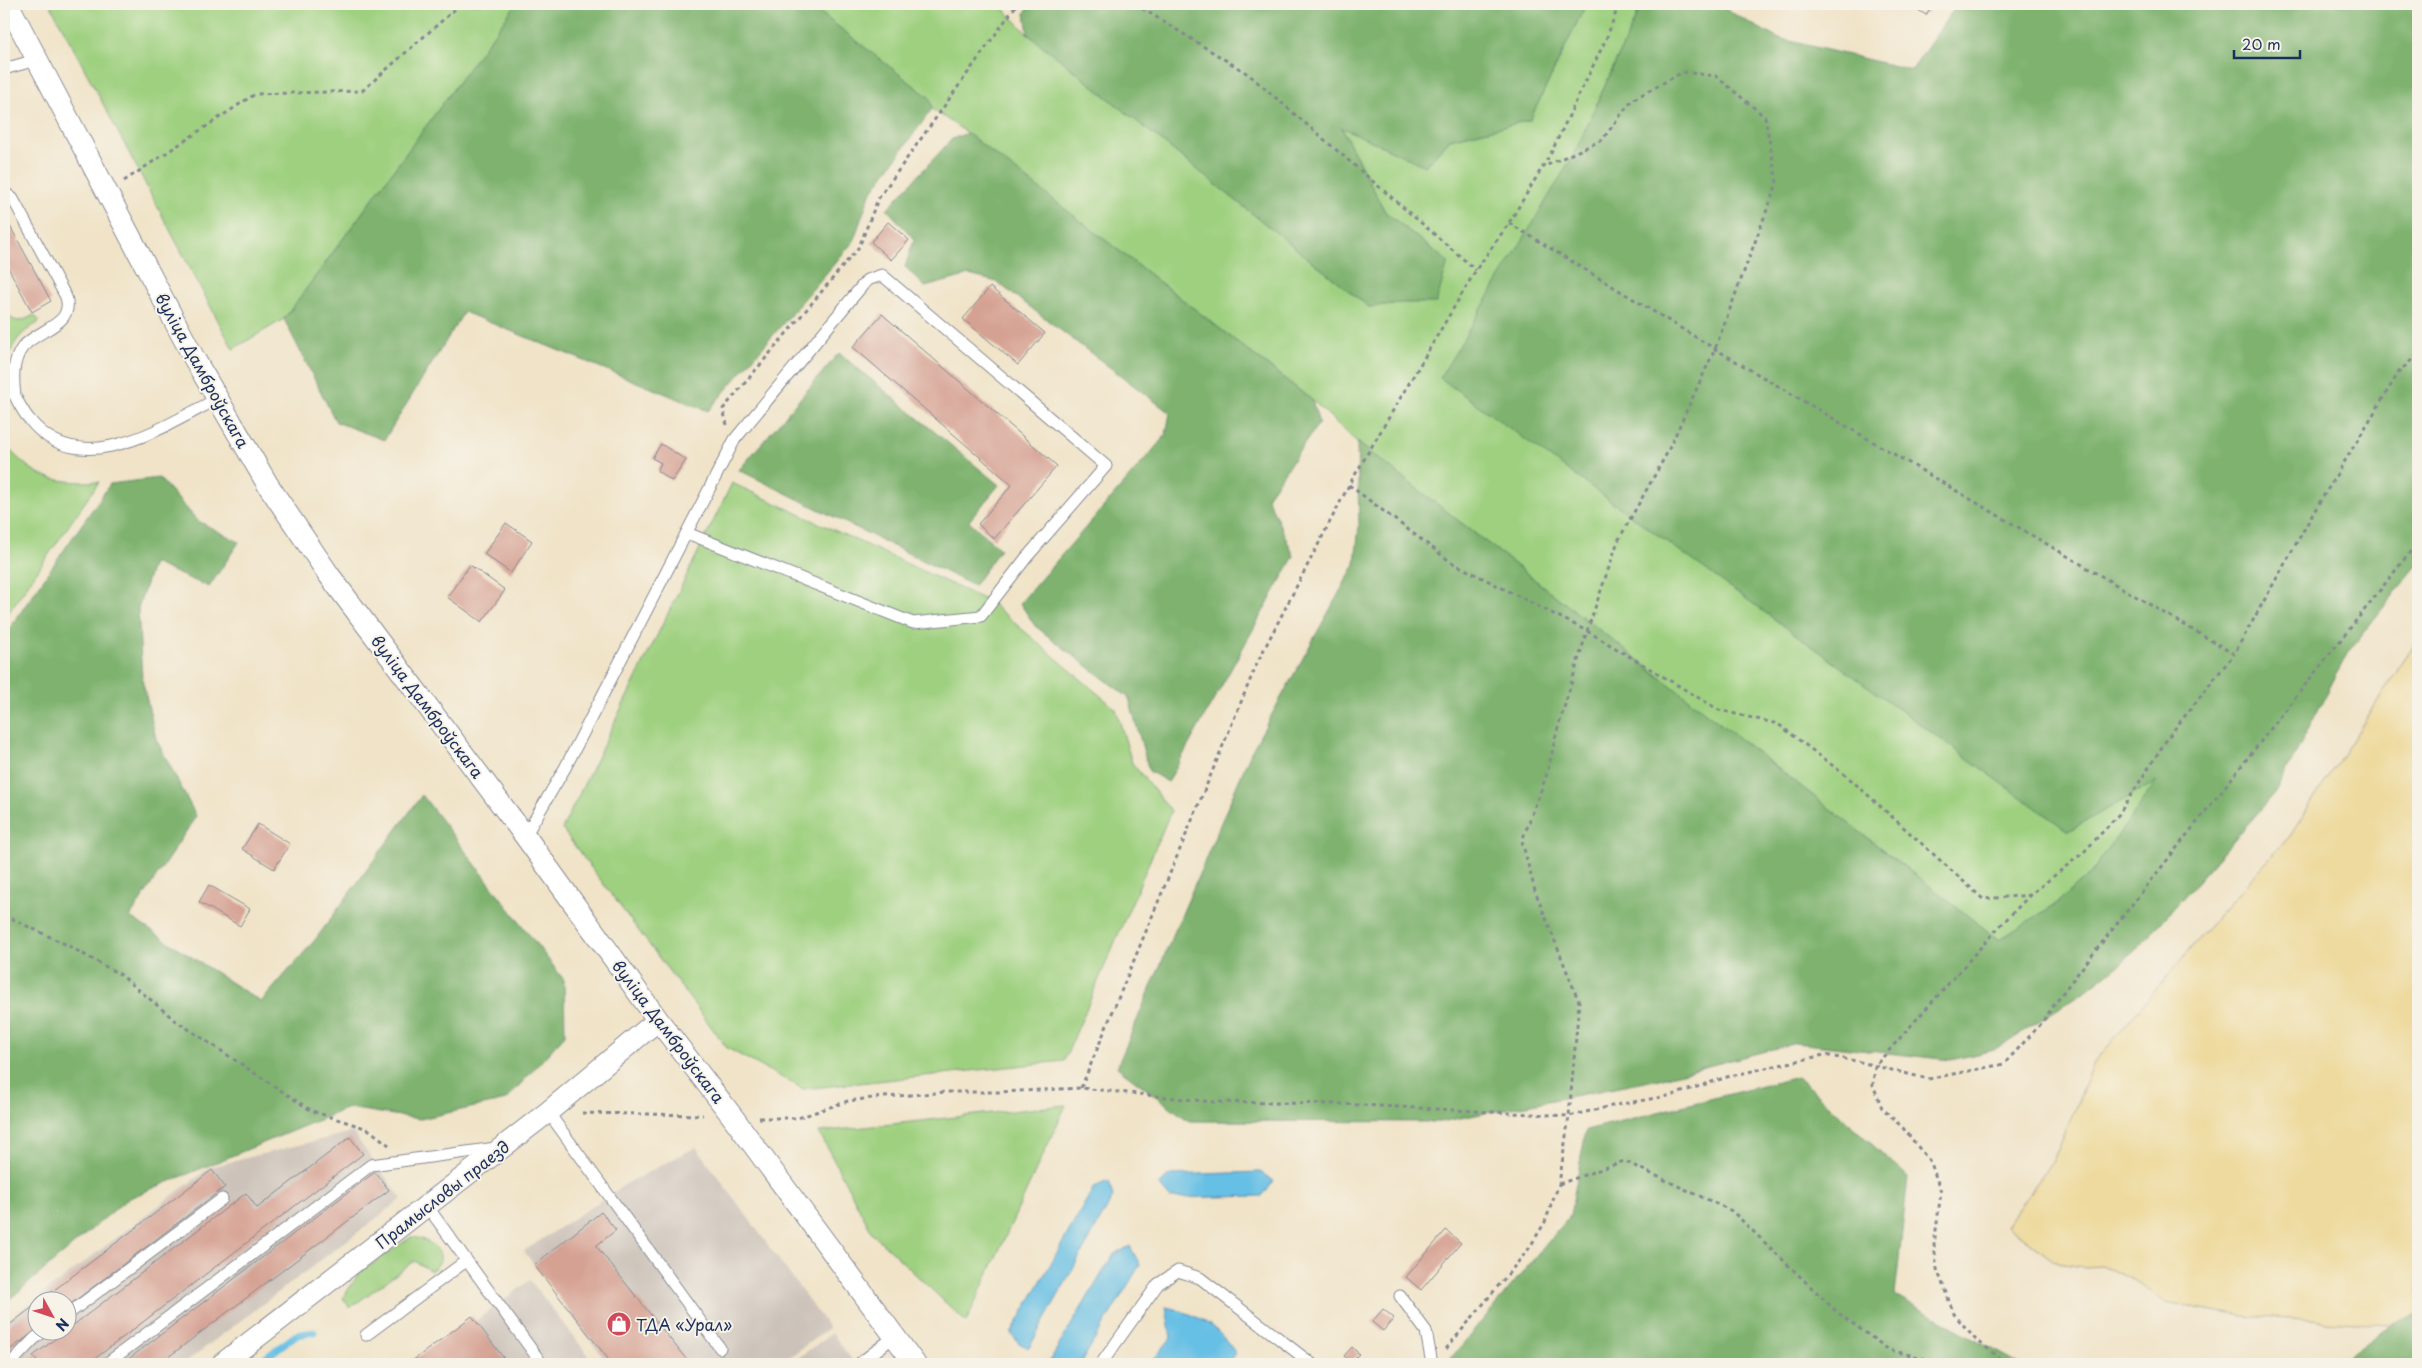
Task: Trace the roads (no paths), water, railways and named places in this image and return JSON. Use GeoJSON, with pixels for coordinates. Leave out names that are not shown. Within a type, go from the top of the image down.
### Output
{"type":"FeatureCollection","features":[{"type":"Feature","properties":{"kind":"street","name":"вуліца Дамброўскага"},"geometry":{"type":"LineString","coordinates":[[8,4],[217,400],[268,486],[329,575],[525,836],[658,1020],[732,1116],[915,1364]]}},
{"type":"Feature","properties":{"kind":"street","name":"Прамысловы праезд"},"geometry":{"type":"LineString","coordinates":[[222,1364],[548,1112],[658,1020]]}},
{"type":"Feature","properties":{"kind":"lane"},"geometry":{"type":"LineString","coordinates":[[4,69],[36,60]]}},
{"type":"Feature","properties":{"kind":"lane"},"geometry":{"type":"LineString","coordinates":[[4,192],[13,200],[66,297],[68,307],[64,317],[58,323],[35,336],[23,347],[16,360],[13,378],[14,396]]}},
{"type":"Feature","properties":{"kind":"lane"},"geometry":{"type":"LineString","coordinates":[[525,836],[565,768],[686,532],[735,439],[867,280],[882,275],[1106,466],[1026,558],[981,616],[913,623],[686,532]]}},
{"type":"Feature","properties":{"kind":"lane"},"geometry":{"type":"LineString","coordinates":[[4,377],[29,420],[46,434],[71,446],[90,449],[112,447],[136,440],[217,400]]}},
{"type":"Feature","properties":{"kind":"lane"},"geometry":{"type":"LineString","coordinates":[[548,1112],[720,1348]]}},
{"type":"Feature","properties":{"kind":"lane"},"geometry":{"type":"LineString","coordinates":[[106,1364],[371,1166],[503,1147]]}},
{"type":"Feature","properties":{"kind":"lane"},"geometry":{"type":"LineString","coordinates":[[78,1306],[222,1198]]}},
{"type":"Feature","properties":{"kind":"lane"},"geometry":{"type":"LineString","coordinates":[[427,1206],[542,1364]]}},
{"type":"Feature","properties":{"kind":"lane"},"geometry":{"type":"LineString","coordinates":[[366,1335],[466,1261]]}},
{"type":"Feature","properties":{"kind":"lane"},"geometry":{"type":"LineString","coordinates":[[1101,1364],[1158,1284],[1178,1272],[1200,1278],[1312,1364]]}},
{"type":"Feature","properties":{"kind":"lane"},"geometry":{"type":"LineString","coordinates":[[1400,1296],[1426,1331],[1432,1364]]}},
{"type":"Feature","properties":{"kind":"lane"},"geometry":{"type":"LineString","coordinates":[[859,1364],[895,1336]]}},
{"type":"Feature","properties":{"kind":"lane"},"geometry":{"type":"LineString","coordinates":[[10,1364],[33,1340]]}},
{"type":"Feature","properties":{"kind":"water"},"geometry":{"type":"Polygon","coordinates":[[[1260,1172],[1274,1181],[1262,1196],[1170,1198],[1159,1185],[1170,1175],[1260,1172]]]}},
{"type":"Feature","properties":{"kind":"water"},"geometry":{"type":"Polygon","coordinates":[[[1109,1181],[1113,1197],[1029,1348],[1019,1343],[1011,1334],[1094,1187],[1109,1181]]]}},
{"type":"Feature","properties":{"kind":"water"},"geometry":{"type":"Polygon","coordinates":[[[1130,1246],[1140,1265],[1080,1364],[1050,1364],[1049,1362],[1113,1255],[1130,1246]]]}},
{"type":"Feature","properties":{"kind":"water"},"geometry":{"type":"Polygon","coordinates":[[[1166,1307],[1188,1313],[1206,1323],[1222,1336],[1236,1354],[1227,1364],[1150,1364],[1171,1338],[1166,1307]]]}},
{"type":"Feature","properties":{"kind":"waterway"},"geometry":{"type":"LineString","coordinates":[[257,1364],[296,1335],[314,1332]]}},
{"type":"Feature","properties":{"kind":"place","name":"ТДА «Урал»"},"geometry":{"type":"Point","coordinates":[619,1324]}}]}
